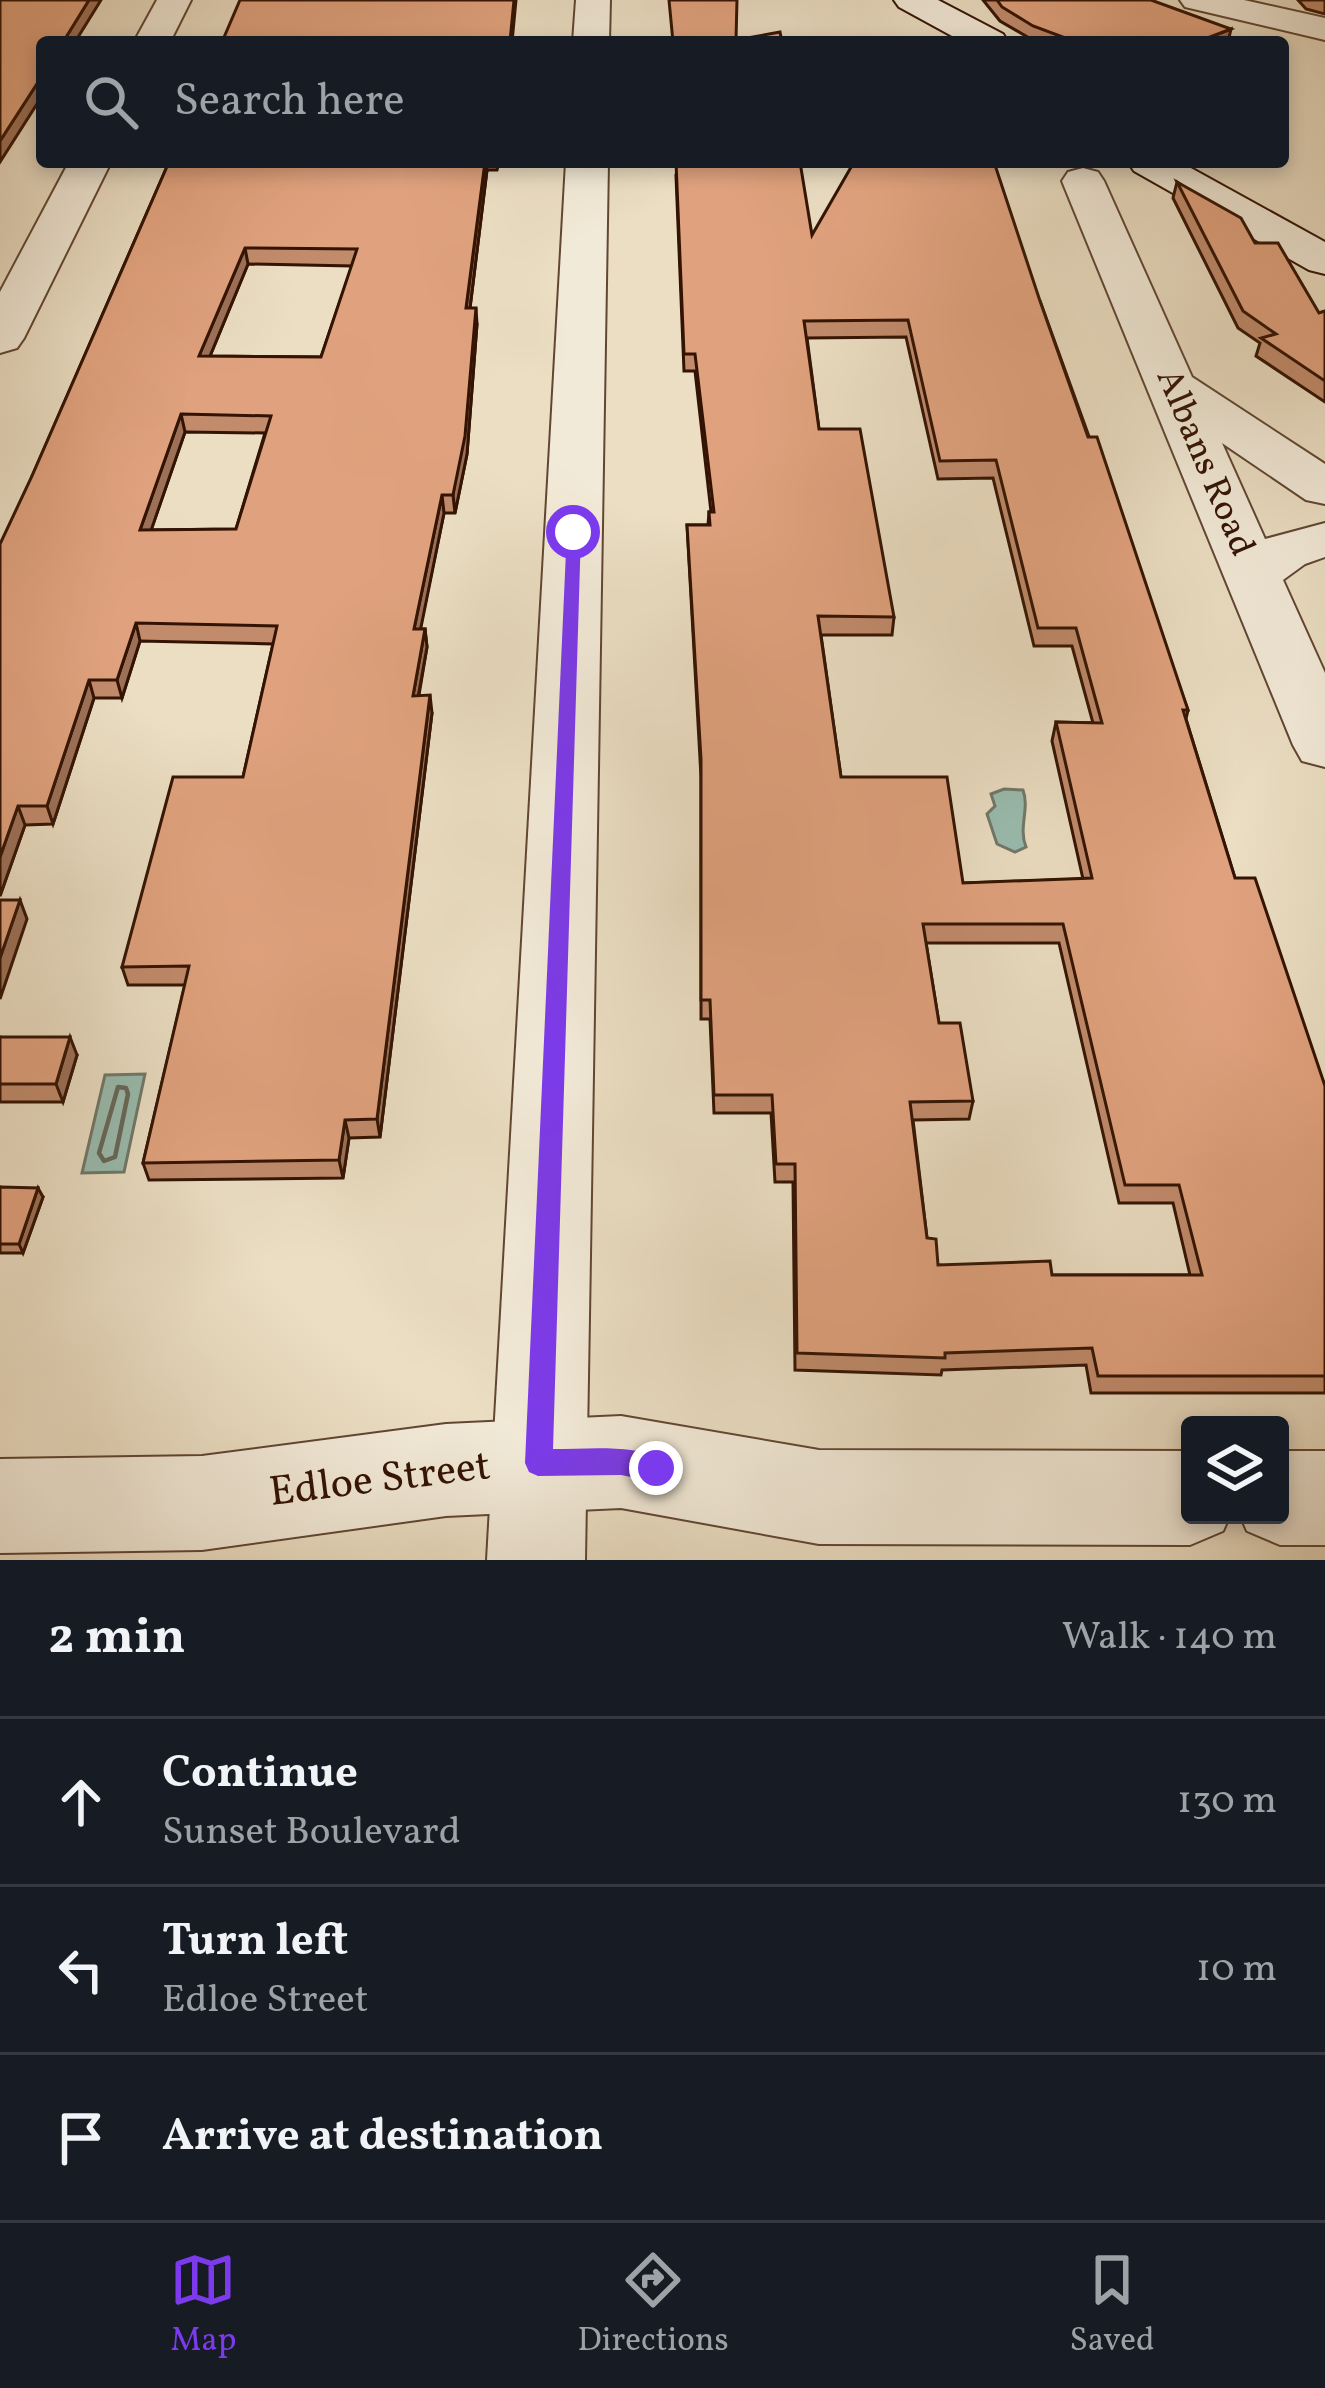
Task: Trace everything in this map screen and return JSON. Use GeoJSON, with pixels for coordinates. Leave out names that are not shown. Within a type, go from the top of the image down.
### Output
{"type":"FeatureCollection","features":[{"type":"Feature","properties":{"kind":"street"},"geometry":{"type":"LineString","coordinates":[[155,36],[174,0]]}},
{"type":"Feature","properties":{"kind":"street"},"geometry":{"type":"LineString","coordinates":[[591,36],[593,0]]}},
{"type":"Feature","properties":{"kind":"street"},"geometry":{"type":"LineString","coordinates":[[911,0],[979,36]]}},
{"type":"Feature","properties":{"kind":"street"},"geometry":{"type":"LineString","coordinates":[[1197,0],[1325,29]]}},
{"type":"Feature","properties":{"kind":"street"},"geometry":{"type":"LineString","coordinates":[[875,10],[921,36]]}},
{"type":"Feature","properties":{"kind":"street"},"geometry":{"type":"LineString","coordinates":[[0,338],[87,168]]}},
{"type":"Feature","properties":{"kind":"street"},"geometry":{"type":"LineString","coordinates":[[536,1560],[586,168]]}},
{"type":"Feature","properties":{"kind":"street"},"geometry":{"type":"LineString","coordinates":[[1160,168],[1325,260]]}},
{"type":"Feature","properties":{"kind":"street"},"geometry":{"type":"LineString","coordinates":[[1225,168],[1325,222]]}},
{"type":"Feature","properties":{"kind":"street","name":"Albans Road"},"geometry":{"type":"LineString","coordinates":[[1083,181],[1325,745]]}},
{"type":"Feature","properties":{"kind":"street"},"geometry":{"type":"LineString","coordinates":[[1169,385],[1325,488]]}},
{"type":"Feature","properties":{"kind":"street"},"geometry":{"type":"LineString","coordinates":[[1253,578],[1268,560],[1295,545],[1325,540]]}},
{"type":"Feature","properties":{"kind":"street","name":"Edloe Street"},"geometry":{"type":"LineString","coordinates":[[0,1505],[202,1503],[446,1469],[621,1462],[818,1497],[1181,1498]]}},
{"type":"Feature","properties":{"kind":"street"},"geometry":{"type":"LineString","coordinates":[[1289,1498],[1325,1498]]}},
{"type":"Feature","properties":{"kind":"water"},"geometry":{"type":"Polygon","coordinates":[[[1023,790],[1025,797],[1026,847],[1015,852],[997,844],[987,814],[995,806],[991,794],[1023,790]]]}},
{"type":"Feature","properties":{"kind":"water"},"geometry":{"type":"Polygon","coordinates":[[[145,1074],[124,1172],[82,1173],[105,1075],[145,1074]]]}},
{"type":"Feature","properties":{"kind":"building"},"geometry":{"type":"Polygon","coordinates":[[[0,0],[89,0],[67,36],[36,36],[36,85],[0,141],[0,0]]]}},
{"type":"Feature","properties":{"kind":"building"},"geometry":{"type":"Polygon","coordinates":[[[240,0],[514,0],[511,36],[225,36],[240,0]]]}},
{"type":"Feature","properties":{"kind":"building"},"geometry":{"type":"Polygon","coordinates":[[[669,0],[737,0],[736,36],[672,36],[669,0]]]}},
{"type":"Feature","properties":{"kind":"building"},"geometry":{"type":"Polygon","coordinates":[[[997,0],[1151,0],[1231,29],[1213,36],[1060,36],[997,0]]]}},
{"type":"Feature","properties":{"kind":"building"},"geometry":{"type":"Polygon","coordinates":[[[166,168],[484,168],[466,308],[476,308],[465,436],[453,495],[442,495],[414,629],[425,629],[413,696],[430,695],[377,1119],[345,1120],[339,1160],[143,1163],[189,966],[122,967],[173,777],[243,777],[277,626],[136,623],[117,680],[89,680],[47,806],[18,806],[0,857],[0,544],[166,168]],[[245,248],[199,356],[321,357],[357,249],[245,248]],[[181,414],[140,530],[236,529],[271,416],[181,414]]]}},
{"type":"Feature","properties":{"kind":"building"},"geometry":{"type":"Polygon","coordinates":[[[676,168],[801,168],[812,235],[851,168],[996,168],[1088,437],[1097,437],[1188,710],[1183,710],[1235,878],[1255,878],[1325,1086],[1325,1376],[1098,1376],[1092,1348],[945,1353],[945,1358],[797,1353],[795,1164],[776,1164],[772,1095],[714,1095],[710,1000],[701,1000],[701,759],[687,525],[710,525],[709,512],[714,512],[695,354],[684,354],[676,168]],[[908,320],[804,321],[819,429],[860,429],[894,617],[818,616],[841,777],[947,777],[963,883],[1092,878],[1056,722],[1102,723],[1076,628],[1038,628],[996,460],[940,461],[908,320]],[[923,924],[939,1023],[960,1023],[973,1101],[910,1102],[927,1238],[936,1239],[938,1265],[1050,1261],[1052,1275],[1202,1275],[1179,1185],[1125,1185],[1063,924],[923,924]]]}},
{"type":"Feature","properties":{"kind":"building"},"geometry":{"type":"Polygon","coordinates":[[[1177,182],[1241,218],[1255,243],[1278,243],[1319,313],[1325,311],[1325,381],[1261,338],[1276,334],[1243,311],[1177,182]]]}},
{"type":"Feature","properties":{"kind":"building"},"geometry":{"type":"Polygon","coordinates":[[[0,900],[20,900],[0,958],[0,900]]]}},
{"type":"Feature","properties":{"kind":"building"},"geometry":{"type":"Polygon","coordinates":[[[0,1037],[70,1037],[56,1084],[0,1084],[0,1037]]]}},
{"type":"Feature","properties":{"kind":"building"},"geometry":{"type":"Polygon","coordinates":[[[0,1187],[38,1188],[19,1244],[0,1244],[0,1187]]]}},
{"type":"Feature","properties":{"kind":"route"},"geometry":{"type":"LineString","coordinates":[[573,532],[538,1463],[621,1462],[656,1468]]}}]}
